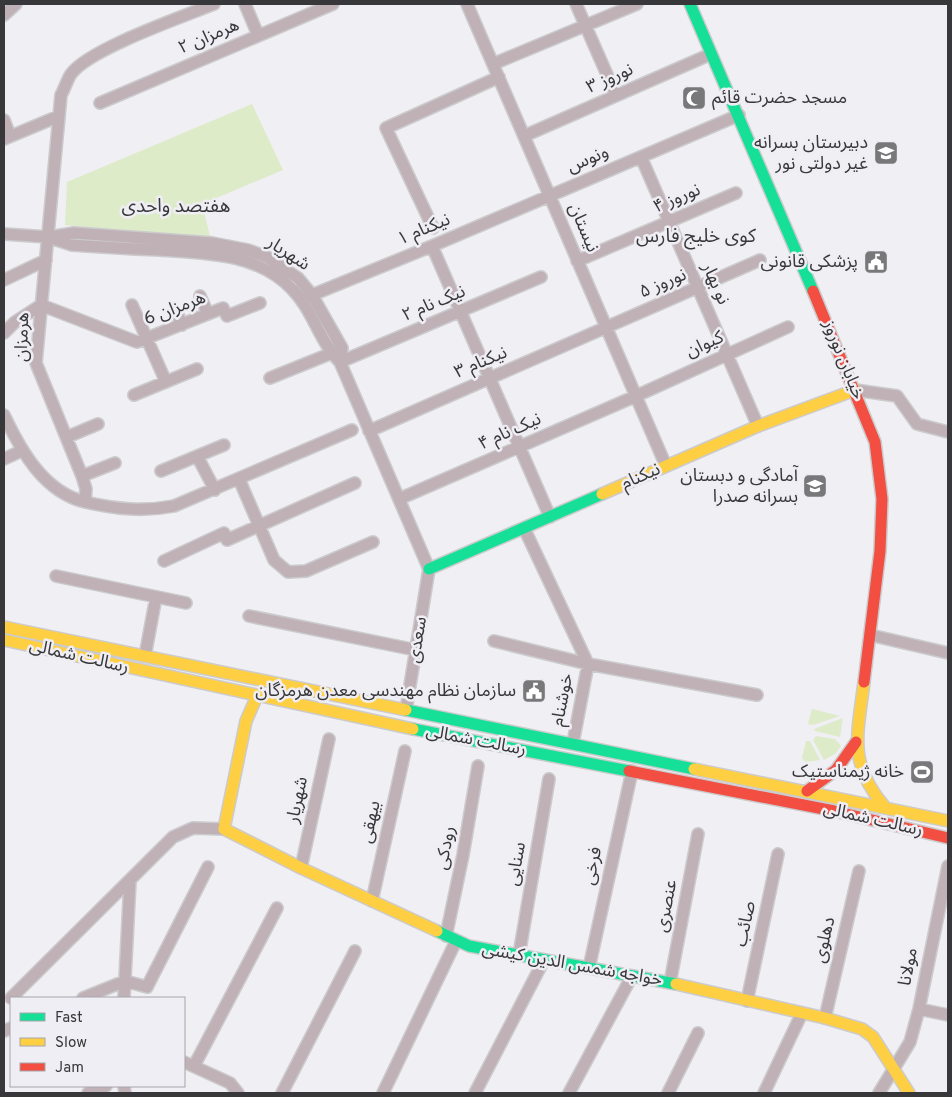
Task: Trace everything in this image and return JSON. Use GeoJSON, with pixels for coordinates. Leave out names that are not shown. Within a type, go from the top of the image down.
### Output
{"type":"FeatureCollection","features":[{"type":"Feature","properties":{"kind":"street"},"geometry":{"type":"LineString","coordinates":[[4,15],[15,4]]}},
{"type":"Feature","properties":{"kind":"street","name":"هرمزان"},"geometry":{"type":"LineString","coordinates":[[85,502],[86,490],[82,476],[36,363],[61,95],[72,74],[90,58],[213,4]]}},
{"type":"Feature","properties":{"kind":"street"},"geometry":{"type":"LineString","coordinates":[[245,4],[258,35]]}},
{"type":"Feature","properties":{"kind":"street","name":"هرمزان ۲"},"geometry":{"type":"LineString","coordinates":[[100,103],[333,4]]}},
{"type":"Feature","properties":{"kind":"street","name":"نیستان"},"geometry":{"type":"LineString","coordinates":[[467,4],[666,466]]}},
{"type":"Feature","properties":{"kind":"street"},"geometry":{"type":"LineString","coordinates":[[576,4],[616,95]]}},
{"type":"Feature","properties":{"kind":"street"},"geometry":{"type":"LineString","coordinates":[[493,64],[637,4]]}},
{"type":"Feature","properties":{"kind":"street","name":"خیابان نوروز"},"geometry":{"type":"LineString","coordinates":[[690,4],[739,115],[855,390],[875,442],[882,499],[880,551],[857,740],[857,760],[863,779],[884,806]]}},
{"type":"Feature","properties":{"kind":"street","name":"نوروز ۳"},"geometry":{"type":"LineString","coordinates":[[524,136],[711,54]]}},
{"type":"Feature","properties":{"kind":"street"},"geometry":{"type":"LineString","coordinates":[[433,228],[386,128],[499,77]]}},
{"type":"Feature","properties":{"kind":"street","name":"ونوس"},"geometry":{"type":"LineString","coordinates":[[549,195],[739,115]]}},
{"type":"Feature","properties":{"kind":"street"},"geometry":{"type":"LineString","coordinates":[[4,120],[7,137],[59,116]]}},
{"type":"Feature","properties":{"kind":"street","name":"نو بهار"},"geometry":{"type":"LineString","coordinates":[[641,156],[758,426]]}},
{"type":"Feature","properties":{"kind":"street","name":"نوروز ۴"},"geometry":{"type":"LineString","coordinates":[[578,261],[736,194]]}},
{"type":"Feature","properties":{"kind":"street","name":"نیکنام ۱"},"geometry":{"type":"LineString","coordinates":[[308,298],[549,195]]}},
{"type":"Feature","properties":{"kind":"street","name":"شهریار"},"geometry":{"type":"LineString","coordinates":[[4,234],[48,238],[74,233],[231,246],[267,257],[298,278],[308,298],[342,348],[336,358],[429,570]]}},
{"type":"Feature","properties":{"kind":"street"},"geometry":{"type":"LineString","coordinates":[[432,246],[550,517]]}},
{"type":"Feature","properties":{"kind":"street"},"geometry":{"type":"LineString","coordinates":[[4,280],[46,260]]}},
{"type":"Feature","properties":{"kind":"street","name":"نوروز ۵"},"geometry":{"type":"LineString","coordinates":[[606,328],[760,260]]}},
{"type":"Feature","properties":{"kind":"street","name":"نیک نام ۲"},"geometry":{"type":"LineString","coordinates":[[270,378],[336,358],[461,312],[541,277]]}},
{"type":"Feature","properties":{"kind":"street"},"geometry":{"type":"LineString","coordinates":[[200,296],[208,314]]}},
{"type":"Feature","properties":{"kind":"street","name":"هرمزان 6"},"geometry":{"type":"LineString","coordinates":[[41,305],[137,342],[223,308],[227,316],[260,303]]}},
{"type":"Feature","properties":{"kind":"street"},"geometry":{"type":"LineString","coordinates":[[4,333],[15,322],[41,305]]}},
{"type":"Feature","properties":{"kind":"street"},"geometry":{"type":"LineString","coordinates":[[132,305],[166,382]]}},
{"type":"Feature","properties":{"kind":"street"},"geometry":{"type":"LineString","coordinates":[[177,313],[182,325]]}},
{"type":"Feature","properties":{"kind":"street","name":"کیوان"},"geometry":{"type":"LineString","coordinates":[[636,396],[788,327]]}},
{"type":"Feature","properties":{"kind":"street","name":"نیکنام ۳"},"geometry":{"type":"LineString","coordinates":[[369,430],[606,328]]}},
{"type":"Feature","properties":{"kind":"street"},"geometry":{"type":"LineString","coordinates":[[134,395],[197,369]]}},
{"type":"Feature","properties":{"kind":"street"},"geometry":{"type":"LineString","coordinates":[[855,390],[897,396],[917,424],[948,432]]}},
{"type":"Feature","properties":{"kind":"street","name":"نیکنام"},"geometry":{"type":"LineString","coordinates":[[429,570],[758,426],[855,390]]}},
{"type":"Feature","properties":{"kind":"street","name":"نیک نام ۴"},"geometry":{"type":"LineString","coordinates":[[399,499],[636,396]]}},
{"type":"Feature","properties":{"kind":"street"},"geometry":{"type":"LineString","coordinates":[[4,415],[21,451],[54,488],[72,499],[122,510],[150,510],[174,506],[352,430]]}},
{"type":"Feature","properties":{"kind":"street"},"geometry":{"type":"LineString","coordinates":[[67,437],[98,424]]}},
{"type":"Feature","properties":{"kind":"street"},"geometry":{"type":"LineString","coordinates":[[161,471],[224,445]]}},
{"type":"Feature","properties":{"kind":"street"},"geometry":{"type":"LineString","coordinates":[[4,459],[21,451]]}},
{"type":"Feature","properties":{"kind":"street"},"geometry":{"type":"LineString","coordinates":[[197,456],[215,490]]}},
{"type":"Feature","properties":{"kind":"street"},"geometry":{"type":"LineString","coordinates":[[82,476],[115,463]]}},
{"type":"Feature","properties":{"kind":"street"},"geometry":{"type":"LineString","coordinates":[[239,479],[274,560],[288,572],[306,571],[373,542]]}},
{"type":"Feature","properties":{"kind":"street"},"geometry":{"type":"LineString","coordinates":[[164,561],[224,533],[226,540],[356,483]]}},
{"type":"Feature","properties":{"kind":"street"},"geometry":{"type":"LineString","coordinates":[[524,528],[588,664]]}},
{"type":"Feature","properties":{"kind":"street","name":"سعدی"},"geometry":{"type":"LineString","coordinates":[[406,710],[429,570]]}},
{"type":"Feature","properties":{"kind":"street"},"geometry":{"type":"LineString","coordinates":[[56,576],[186,603]]}},
{"type":"Feature","properties":{"kind":"street"},"geometry":{"type":"LineString","coordinates":[[142,671],[156,597]]}},
{"type":"Feature","properties":{"kind":"street"},"geometry":{"type":"LineString","coordinates":[[249,616],[416,650]]}},
{"type":"Feature","properties":{"kind":"street","name":"رسالت شمالی"},"geometry":{"type":"LineString","coordinates":[[4,627],[884,806],[948,821]]}},
{"type":"Feature","properties":{"kind":"street"},"geometry":{"type":"LineString","coordinates":[[870,635],[948,653]]}},
{"type":"Feature","properties":{"kind":"street","name":"رسالت شمالی"},"geometry":{"type":"LineString","coordinates":[[4,640],[257,696],[834,811],[948,838]]}},
{"type":"Feature","properties":{"kind":"street"},"geometry":{"type":"LineString","coordinates":[[494,641],[588,664],[757,695]]}},
{"type":"Feature","properties":{"kind":"street","name":"خوشنام"},"geometry":{"type":"LineString","coordinates":[[572,743],[588,664]]}},
{"type":"Feature","properties":{"kind":"street"},"geometry":{"type":"LineString","coordinates":[[235,691],[246,720]]}},
{"type":"Feature","properties":{"kind":"street"},"geometry":{"type":"LineString","coordinates":[[12,997],[130,882],[172,838],[193,828],[224,829],[246,720],[257,696]]}},
{"type":"Feature","properties":{"kind":"street","name":"شهریار"},"geometry":{"type":"LineString","coordinates":[[302,868],[329,739]]}},
{"type":"Feature","properties":{"kind":"street","name":"خیابان نوروز"},"geometry":{"type":"LineString","coordinates":[[807,791],[822,783],[838,769],[846,760],[857,740]]}},
{"type":"Feature","properties":{"kind":"street","name":"بیهقی"},"geometry":{"type":"LineString","coordinates":[[372,901],[405,751]]}},
{"type":"Feature","properties":{"kind":"street","name":"رودکی"},"geometry":{"type":"LineString","coordinates":[[383,1093],[451,938],[478,766]]}},
{"type":"Feature","properties":{"kind":"street","name":"فرخی"},"geometry":{"type":"LineString","coordinates":[[589,968],[632,771]]}},
{"type":"Feature","properties":{"kind":"street","name":"سنایی"},"geometry":{"type":"LineString","coordinates":[[519,956],[549,779]]}},
{"type":"Feature","properties":{"kind":"street","name":"خواجه شمس الدين كيشی"},"geometry":{"type":"LineString","coordinates":[[224,829],[302,868],[469,946],[670,983],[825,1018],[862,1029],[873,1037],[909,1093]]}},
{"type":"Feature","properties":{"kind":"street","name":"عنصری"},"geometry":{"type":"LineString","coordinates":[[670,983],[698,834]]}},
{"type":"Feature","properties":{"kind":"street","name":"صائب"},"geometry":{"type":"LineString","coordinates":[[747,1001],[778,854]]}},
{"type":"Feature","properties":{"kind":"street","name":"مولانا"},"geometry":{"type":"LineString","coordinates":[[879,1093],[910,1042],[944,898],[948,866]]}},
{"type":"Feature","properties":{"kind":"street"},"geometry":{"type":"LineString","coordinates":[[85,997],[125,981],[147,988],[208,867]]}},
{"type":"Feature","properties":{"kind":"street","name":"دهلوی"},"geometry":{"type":"LineString","coordinates":[[825,1018],[859,871]]}},
{"type":"Feature","properties":{"kind":"street"},"geometry":{"type":"LineString","coordinates":[[124,997],[130,882]]}},
{"type":"Feature","properties":{"kind":"street"},"geometry":{"type":"LineString","coordinates":[[238,1093],[230,1083],[189,1064],[277,908]]}},
{"type":"Feature","properties":{"kind":"street"},"geometry":{"type":"LineString","coordinates":[[282,1093],[355,951]]}},
{"type":"Feature","properties":{"kind":"street"},"geometry":{"type":"LineString","coordinates":[[475,1093],[544,960]]}},
{"type":"Feature","properties":{"kind":"street"},"geometry":{"type":"LineString","coordinates":[[569,1093],[632,976]]}},
{"type":"Feature","properties":{"kind":"street"},"geometry":{"type":"LineString","coordinates":[[919,1009],[948,1015]]}},
{"type":"Feature","properties":{"kind":"street"},"geometry":{"type":"LineString","coordinates":[[764,1093],[802,1013]]}},
{"type":"Feature","properties":{"kind":"street"},"geometry":{"type":"LineString","coordinates":[[668,1093],[698,1033]]}},
{"type":"Feature","properties":{"kind":"street"},"geometry":{"type":"LineString","coordinates":[[88,1093],[103,1087]]}},
{"type":"Feature","properties":{"kind":"green space"},"geometry":{"type":"Polygon","coordinates":[[[252,104],[283,170],[202,204],[211,240],[65,225],[67,182],[252,104]]]}},
{"type":"Feature","properties":{"kind":"green space"},"geometry":{"type":"Polygon","coordinates":[[[812,709],[840,716],[813,725],[808,724],[812,709]]]}},
{"type":"Feature","properties":{"kind":"green space"},"geometry":{"type":"Polygon","coordinates":[[[843,718],[840,737],[815,731],[814,729],[843,718]]]}},
{"type":"Feature","properties":{"kind":"green space"},"geometry":{"type":"Polygon","coordinates":[[[816,736],[835,739],[841,746],[835,754],[824,760],[813,740],[816,736]]]}},
{"type":"Feature","properties":{"kind":"green space"},"geometry":{"type":"Polygon","coordinates":[[[806,741],[810,741],[820,760],[805,762],[802,758],[806,741]]]}},
{"type":"Feature","properties":{"kind":"traffic: fast"},"geometry":{"type":"LineString","coordinates":[[690,4],[813,291]]}},
{"type":"Feature","properties":{"kind":"traffic: fast"},"geometry":{"type":"LineString","coordinates":[[429,569],[602,494]]}},
{"type":"Feature","properties":{"kind":"traffic: fast"},"geometry":{"type":"LineString","coordinates":[[406,710],[694,769]]}},
{"type":"Feature","properties":{"kind":"traffic: fast"},"geometry":{"type":"LineString","coordinates":[[413,729],[629,771]]}},
{"type":"Feature","properties":{"kind":"traffic: fast"},"geometry":{"type":"LineString","coordinates":[[437,931],[469,946],[676,984]]}},
{"type":"Feature","properties":{"kind":"traffic: slow"},"geometry":{"type":"LineString","coordinates":[[602,494],[758,426],[855,390]]}},
{"type":"Feature","properties":{"kind":"traffic: slow"},"geometry":{"type":"LineString","coordinates":[[4,627],[406,710]]}},
{"type":"Feature","properties":{"kind":"traffic: slow"},"geometry":{"type":"LineString","coordinates":[[4,640],[413,729]]}},
{"type":"Feature","properties":{"kind":"traffic: slow"},"geometry":{"type":"LineString","coordinates":[[864,682],[858,732],[860,761],[864,775],[884,806]]}},
{"type":"Feature","properties":{"kind":"traffic: slow"},"geometry":{"type":"LineString","coordinates":[[257,696],[246,721],[224,829],[301,868],[437,931]]}},
{"type":"Feature","properties":{"kind":"traffic: slow"},"geometry":{"type":"LineString","coordinates":[[694,769],[948,821]]}},
{"type":"Feature","properties":{"kind":"traffic: slow"},"geometry":{"type":"LineString","coordinates":[[676,984],[825,1018],[862,1029],[873,1037],[909,1093]]}},
{"type":"Feature","properties":{"kind":"traffic: jam"},"geometry":{"type":"LineString","coordinates":[[813,291],[875,442],[882,499],[880,551],[864,682]]}},
{"type":"Feature","properties":{"kind":"traffic: jam"},"geometry":{"type":"LineString","coordinates":[[807,791],[836,770],[856,742]]}},
{"type":"Feature","properties":{"kind":"traffic: jam"},"geometry":{"type":"LineString","coordinates":[[629,771],[834,811],[948,838]]}},
{"type":"Feature","properties":{"kind":"place","name":"مسجد حضرت قائم"},"geometry":{"type":"Point","coordinates":[694,98]}},
{"type":"Feature","properties":{"kind":"place","name":"دبیرستان بسرانه غیر دولتی نور"},"geometry":{"type":"Point","coordinates":[886,153]}},
{"type":"Feature","properties":{"kind":"place","name":"پزشکی قانونی"},"geometry":{"type":"Point","coordinates":[876,262]}},
{"type":"Feature","properties":{"kind":"place","name":"آمادگی و دبستان بسرانه صدرا"},"geometry":{"type":"Point","coordinates":[815,486]}},
{"type":"Feature","properties":{"kind":"place","name":"سازمان نظام مهندسی معدن هرمزگان"},"geometry":{"type":"Point","coordinates":[534,691]}},
{"type":"Feature","properties":{"kind":"place","name":"خانه ژیمناستیک"},"geometry":{"type":"Point","coordinates":[922,772]}},
{"type":"Feature","properties":{"kind":"district","name":"هفتصد واحدی"},"geometry":{"type":"Point","coordinates":[176,207]}},
{"type":"Feature","properties":{"kind":"district","name":"کوی خلیج فارس"},"geometry":{"type":"Point","coordinates":[696,237]}}]}
